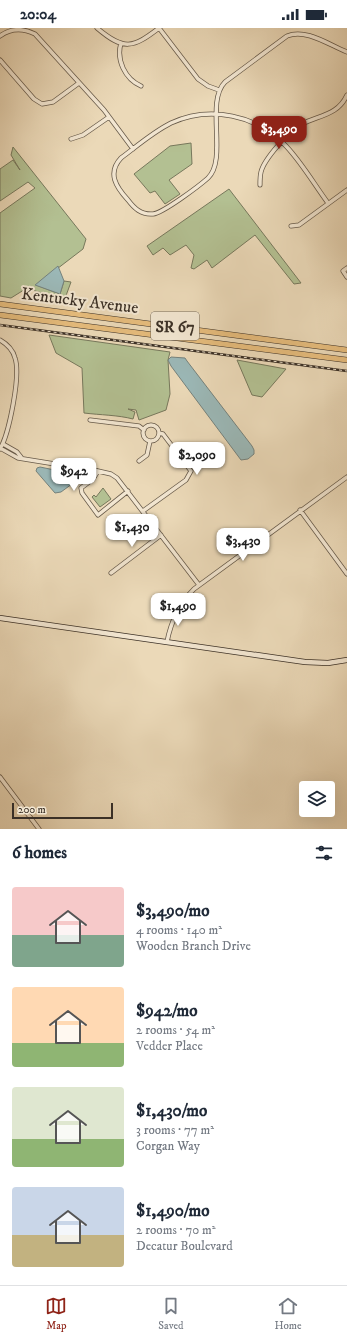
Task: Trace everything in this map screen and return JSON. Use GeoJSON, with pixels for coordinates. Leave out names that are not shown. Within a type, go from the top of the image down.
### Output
{"type":"FeatureCollection","features":[{"type":"Feature","properties":{"kind":"main road","name":"Kentucky Avenue"},"geometry":{"type":"LineString","coordinates":[[0,304],[347,350]]}},
{"type":"Feature","properties":{"kind":"main road","name":"Kentucky Avenue"},"geometry":{"type":"LineString","coordinates":[[0,315],[347,360]]}},
{"type":"Feature","properties":{"kind":"street"},"geometry":{"type":"LineString","coordinates":[[97,28],[121,43],[136,44],[159,28],[198,79],[219,90]]}},
{"type":"Feature","properties":{"kind":"street"},"geometry":{"type":"LineString","coordinates":[[0,36],[13,29],[31,29],[109,117],[133,149]]}},
{"type":"Feature","properties":{"kind":"street"},"geometry":{"type":"LineString","coordinates":[[328,203],[282,142],[254,123],[237,117],[217,114],[199,115],[177,121],[157,131],[119,161],[114,173],[116,187],[134,208],[149,214],[161,212],[211,174],[215,165],[217,114],[219,90],[227,80],[288,35],[295,32],[309,33],[347,52]]}},
{"type":"Feature","properties":{"kind":"street"},"geometry":{"type":"LineString","coordinates":[[121,43],[118,53],[120,63],[134,83],[141,86]]}},
{"type":"Feature","properties":{"kind":"street"},"geometry":{"type":"LineString","coordinates":[[0,60],[34,99],[41,103],[52,103],[79,83]]}},
{"type":"Feature","properties":{"kind":"street"},"geometry":{"type":"LineString","coordinates":[[260,185],[261,172],[282,142],[301,124],[334,111],[341,105],[347,95]]}},
{"type":"Feature","properties":{"kind":"street"},"geometry":{"type":"LineString","coordinates":[[71,139],[83,135],[109,117]]}},
{"type":"Feature","properties":{"kind":"street"},"geometry":{"type":"LineString","coordinates":[[291,226],[299,225],[347,190]]}},
{"type":"Feature","properties":{"kind":"street"},"geometry":{"type":"LineString","coordinates":[[347,268],[343,271],[347,277]]}},
{"type":"Feature","properties":{"kind":"street"},"geometry":{"type":"LineString","coordinates":[[0,340],[11,349],[15,357],[17,367],[10,424],[3,444],[0,448],[15,457],[98,471],[111,474],[117,478],[199,585]]}},
{"type":"Feature","properties":{"kind":"street"},"geometry":{"type":"LineString","coordinates":[[90,420],[139,426],[144,430]]}},
{"type":"Feature","properties":{"kind":"street"},"geometry":{"type":"LineString","coordinates":[[143,510],[186,480],[191,471],[163,434],[159,433],[158,429],[154,425],[147,426],[144,430],[144,437],[150,441]]}},
{"type":"Feature","properties":{"kind":"street"},"geometry":{"type":"LineString","coordinates":[[150,441],[157,438],[159,433]]}},
{"type":"Feature","properties":{"kind":"street"},"geometry":{"type":"LineString","coordinates":[[139,461],[147,455],[150,441]]}},
{"type":"Feature","properties":{"kind":"street"},"geometry":{"type":"LineString","coordinates":[[3,444],[18,452],[21,457]]}},
{"type":"Feature","properties":{"kind":"street"},"geometry":{"type":"LineString","coordinates":[[98,471],[93,479],[81,488],[82,493],[98,515],[128,491]]}},
{"type":"Feature","properties":{"kind":"street"},"geometry":{"type":"LineString","coordinates":[[167,642],[170,626],[179,608],[199,585],[347,477]]}},
{"type":"Feature","properties":{"kind":"street"},"geometry":{"type":"LineString","coordinates":[[300,510],[347,574]]}},
{"type":"Feature","properties":{"kind":"street"},"geometry":{"type":"LineString","coordinates":[[112,573],[161,535]]}},
{"type":"Feature","properties":{"kind":"street"},"geometry":{"type":"LineString","coordinates":[[0,618],[307,663],[328,663],[347,660]]}},
{"type":"Feature","properties":{"kind":"street"},"geometry":{"type":"LineString","coordinates":[[0,777],[39,829]]}},
{"type":"Feature","properties":{"kind":"green space"},"geometry":{"type":"Polygon","coordinates":[[[191,143],[192,164],[169,180],[180,194],[165,204],[155,191],[150,193],[134,174],[170,146],[191,143]]]}},
{"type":"Feature","properties":{"kind":"green space"},"geometry":{"type":"Polygon","coordinates":[[[13,147],[86,239],[83,249],[36,285],[60,294],[64,281],[71,282],[64,301],[27,288],[11,298],[0,296],[0,213],[35,188],[28,182],[0,201],[0,169],[13,160],[20,170],[11,155],[13,147]]]}},
{"type":"Feature","properties":{"kind":"green space"},"geometry":{"type":"Polygon","coordinates":[[[229,189],[301,283],[294,284],[255,235],[212,268],[207,260],[194,269],[191,268],[194,255],[186,245],[170,255],[163,248],[153,255],[147,246],[229,189]]]}},
{"type":"Feature","properties":{"kind":"green space"},"geometry":{"type":"Polygon","coordinates":[[[49,335],[170,352],[168,360],[170,394],[166,410],[139,420],[136,410],[128,409],[135,412],[133,419],[84,413],[82,368],[56,353],[49,335]]]}},
{"type":"Feature","properties":{"kind":"green space"},"geometry":{"type":"Polygon","coordinates":[[[237,360],[286,369],[262,397],[252,395],[237,360]]]}},
{"type":"Feature","properties":{"kind":"green space"},"geometry":{"type":"Polygon","coordinates":[[[103,488],[111,499],[100,507],[92,497],[94,495],[96,497],[103,488]]]}},
{"type":"Feature","properties":{"kind":"water"},"geometry":{"type":"Polygon","coordinates":[[[58,266],[64,281],[60,294],[35,285],[58,266]]]}},
{"type":"Feature","properties":{"kind":"water"},"geometry":{"type":"Polygon","coordinates":[[[171,357],[185,358],[252,446],[254,454],[248,459],[241,460],[171,366],[168,360],[171,357]]]}},
{"type":"Feature","properties":{"kind":"water"},"geometry":{"type":"Polygon","coordinates":[[[40,467],[77,475],[76,481],[61,492],[55,493],[36,471],[37,468],[40,467]]]}},
{"type":"Feature","properties":{"kind":"railway"},"geometry":{"type":"LineString","coordinates":[[0,325],[347,371]]}}]}
